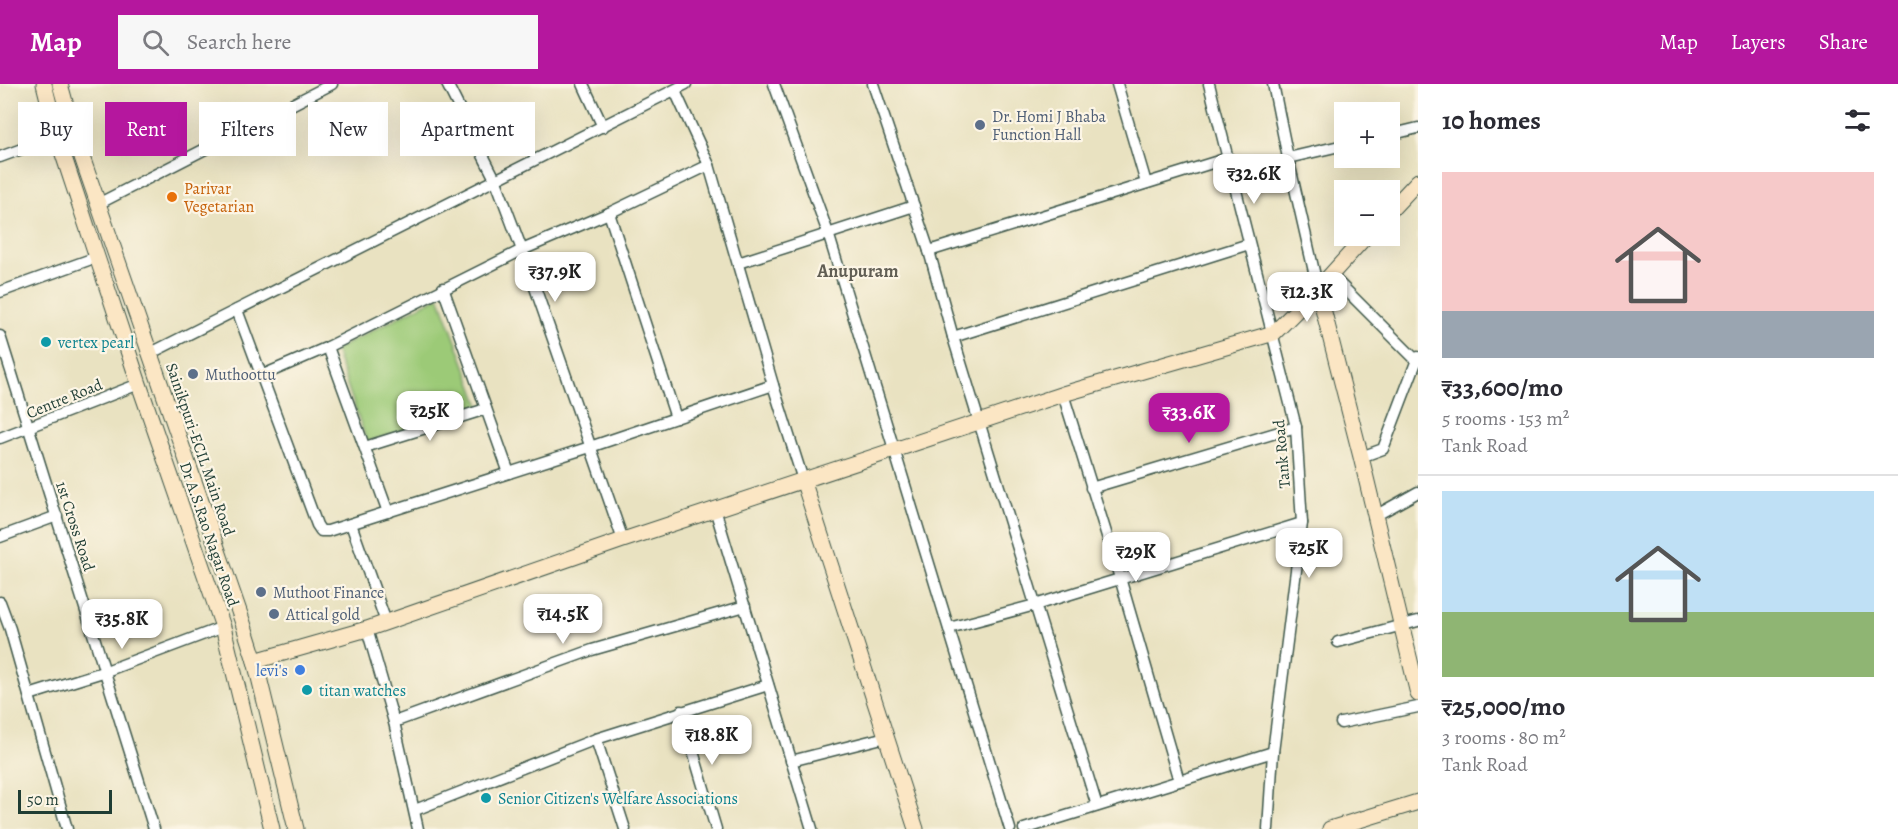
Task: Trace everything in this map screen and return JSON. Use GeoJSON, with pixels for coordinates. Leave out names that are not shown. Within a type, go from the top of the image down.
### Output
{"type":"FeatureCollection","features":[{"type":"Feature","properties":{"kind":"street","name":"Dr A.S.Rao Nagar Road"},"geometry":{"type":"LineString","coordinates":[[44,84],[49,102]]}},
{"type":"Feature","properties":{"kind":"street","name":"Sainikpuri-ECIL Main Road"},"geometry":{"type":"LineString","coordinates":[[60,84],[73,131],[255,661],[296,829]]}},
{"type":"Feature","properties":{"kind":"street"},"geometry":{"type":"LineString","coordinates":[[98,204],[332,84]]}},
{"type":"Feature","properties":{"kind":"street"},"geometry":{"type":"LineString","coordinates":[[447,84],[496,181],[622,540]]}},
{"type":"Feature","properties":{"kind":"street"},"geometry":{"type":"LineString","coordinates":[[583,84],[603,127]]}},
{"type":"Feature","properties":{"kind":"street"},"geometry":{"type":"LineString","coordinates":[[149,354],[686,84]]}},
{"type":"Feature","properties":{"kind":"street"},"geometry":{"type":"LineString","coordinates":[[774,84],[828,233],[1010,829]]}},
{"type":"Feature","properties":{"kind":"street"},"geometry":{"type":"LineString","coordinates":[[873,84],[929,251],[953,337],[1097,806]]}},
{"type":"Feature","properties":{"kind":"street"},"geometry":{"type":"LineString","coordinates":[[1117,84],[1146,183]]}},
{"type":"Feature","properties":{"kind":"street","name":"Tank Road"},"geometry":{"type":"LineString","coordinates":[[1209,84],[1274,333],[1296,428],[1302,523],[1273,752],[1268,829]]}},
{"type":"Feature","properties":{"kind":"street"},"geometry":{"type":"LineString","coordinates":[[1274,84],[1318,290],[1376,516],[1418,694]]}},
{"type":"Feature","properties":{"kind":"street"},"geometry":{"type":"LineString","coordinates":[[675,91],[709,165],[773,385],[916,829]]}},
{"type":"Feature","properties":{"kind":"street"},"geometry":{"type":"LineString","coordinates":[[1400,132],[1418,128]]}},
{"type":"Feature","properties":{"kind":"street"},"geometry":{"type":"LineString","coordinates":[[1288,158],[1334,147]]}},
{"type":"Feature","properties":{"kind":"street"},"geometry":{"type":"LineString","coordinates":[[0,157],[18,150]]}},
{"type":"Feature","properties":{"kind":"street","name":"Dr A.S.Rao Nagar Road"},"geometry":{"type":"LineString","coordinates":[[64,156],[139,384],[223,627],[272,829]]}},
{"type":"Feature","properties":{"kind":"street"},"geometry":{"type":"LineString","coordinates":[[929,251],[1228,158]]}},
{"type":"Feature","properties":{"kind":"street"},"geometry":{"type":"LineString","coordinates":[[263,375],[328,347],[522,250],[609,213],[709,165]]}},
{"type":"Feature","properties":{"kind":"street"},"geometry":{"type":"LineString","coordinates":[[1400,200],[1418,181]]}},
{"type":"Feature","properties":{"kind":"street"},"geometry":{"type":"LineString","coordinates":[[738,263],[914,206]]}},
{"type":"Feature","properties":{"kind":"street"},"geometry":{"type":"LineString","coordinates":[[609,213],[675,418]]}},
{"type":"Feature","properties":{"kind":"street"},"geometry":{"type":"LineString","coordinates":[[953,337],[1249,244]]}},
{"type":"Feature","properties":{"kind":"street"},"geometry":{"type":"LineString","coordinates":[[255,661],[366,629],[622,540],[1063,394],[1274,333],[1318,290],[1357,246]]}},
{"type":"Feature","properties":{"kind":"street"},"geometry":{"type":"LineString","coordinates":[[0,292],[97,257]]}},
{"type":"Feature","properties":{"kind":"street"},"geometry":{"type":"LineString","coordinates":[[1330,274],[1417,359],[1383,449],[1361,457]]}},
{"type":"Feature","properties":{"kind":"street"},"geometry":{"type":"LineString","coordinates":[[443,288],[509,473]]}},
{"type":"Feature","properties":{"kind":"street"},"geometry":{"type":"LineString","coordinates":[[237,310],[321,531],[351,524],[590,447],[773,385]]}},
{"type":"Feature","properties":{"kind":"street","name":"1st Cross Road"},"geometry":{"type":"LineString","coordinates":[[0,338],[154,829]]}},
{"type":"Feature","properties":{"kind":"street"},"geometry":{"type":"LineString","coordinates":[[328,347],[388,512]]}},
{"type":"Feature","properties":{"kind":"street","name":"Centre Road"},"geometry":{"type":"LineString","coordinates":[[0,438],[139,384]]}},
{"type":"Feature","properties":{"kind":"street"},"geometry":{"type":"LineString","coordinates":[[1063,394],[1179,781]]}},
{"type":"Feature","properties":{"kind":"street"},"geometry":{"type":"LineString","coordinates":[[365,447],[486,409]]}},
{"type":"Feature","properties":{"kind":"street"},"geometry":{"type":"LineString","coordinates":[[1091,488],[1296,428]]}},
{"type":"Feature","properties":{"kind":"street"},"geometry":{"type":"LineString","coordinates":[[1376,516],[1418,492]]}},
{"type":"Feature","properties":{"kind":"street"},"geometry":{"type":"LineString","coordinates":[[715,509],[812,829]]}},
{"type":"Feature","properties":{"kind":"street"},"geometry":{"type":"LineString","coordinates":[[0,537],[57,516]]}},
{"type":"Feature","properties":{"kind":"street"},"geometry":{"type":"LineString","coordinates":[[949,628],[1035,605],[1302,523]]}},
{"type":"Feature","properties":{"kind":"street"},"geometry":{"type":"LineString","coordinates":[[351,524],[386,622]]}},
{"type":"Feature","properties":{"kind":"street"},"geometry":{"type":"LineString","coordinates":[[0,602],[10,629],[67,829]]}},
{"type":"Feature","properties":{"kind":"street"},"geometry":{"type":"LineString","coordinates":[[394,722],[592,650],[745,606]]}},
{"type":"Feature","properties":{"kind":"street"},"geometry":{"type":"LineString","coordinates":[[1338,642],[1418,621]]}},
{"type":"Feature","properties":{"kind":"street"},"geometry":{"type":"LineString","coordinates":[[29,694],[106,671],[223,627]]}},
{"type":"Feature","properties":{"kind":"street"},"geometry":{"type":"LineString","coordinates":[[366,629],[394,722],[418,829]]}},
{"type":"Feature","properties":{"kind":"street"},"geometry":{"type":"LineString","coordinates":[[415,810],[596,739],[768,685]]}},
{"type":"Feature","properties":{"kind":"street"},"geometry":{"type":"LineString","coordinates":[[1341,723],[1418,707]]}},
{"type":"Feature","properties":{"kind":"street"},"geometry":{"type":"LineString","coordinates":[[681,711],[716,829]]}},
{"type":"Feature","properties":{"kind":"street"},"geometry":{"type":"LineString","coordinates":[[791,761],[886,737]]}},
{"type":"Feature","properties":{"kind":"street"},"geometry":{"type":"LineString","coordinates":[[596,739],[625,829]]}},
{"type":"Feature","properties":{"kind":"street"},"geometry":{"type":"LineString","coordinates":[[1024,829],[1273,752]]}},
{"type":"Feature","properties":{"kind":"street"},"geometry":{"type":"LineString","coordinates":[[262,785],[285,780]]}},
{"type":"Feature","properties":{"kind":"street"},"geometry":{"type":"LineString","coordinates":[[1330,829],[1418,802]]}},
{"type":"Feature","properties":{"kind":"green space"},"geometry":{"type":"Polygon","coordinates":[[[439,296],[480,406],[367,442],[335,350],[439,296]]]}},
{"type":"Feature","properties":{"kind":"place","name":"Dr. Homi J Bhaba Function Hall"},"geometry":{"type":"Point","coordinates":[980,125]}},
{"type":"Feature","properties":{"kind":"place","name":"Parivar Vegetarian"},"geometry":{"type":"Point","coordinates":[172,197]}},
{"type":"Feature","properties":{"kind":"place","name":"vertex pearl"},"geometry":{"type":"Point","coordinates":[46,342]}},
{"type":"Feature","properties":{"kind":"place","name":"Muthoottu"},"geometry":{"type":"Point","coordinates":[193,374]}},
{"type":"Feature","properties":{"kind":"place","name":"Muthoot Finance"},"geometry":{"type":"Point","coordinates":[261,592]}},
{"type":"Feature","properties":{"kind":"place","name":"Attical gold"},"geometry":{"type":"Point","coordinates":[274,614]}},
{"type":"Feature","properties":{"kind":"place","name":"levi's"},"geometry":{"type":"Point","coordinates":[300,670]}},
{"type":"Feature","properties":{"kind":"place","name":"titan watches"},"geometry":{"type":"Point","coordinates":[307,690]}},
{"type":"Feature","properties":{"kind":"place","name":"Senior Citizen's Welfare Associations"},"geometry":{"type":"Point","coordinates":[486,798]}},
{"type":"Feature","properties":{"kind":"district","name":"Anupuram"},"geometry":{"type":"Point","coordinates":[858,271]}}]}
